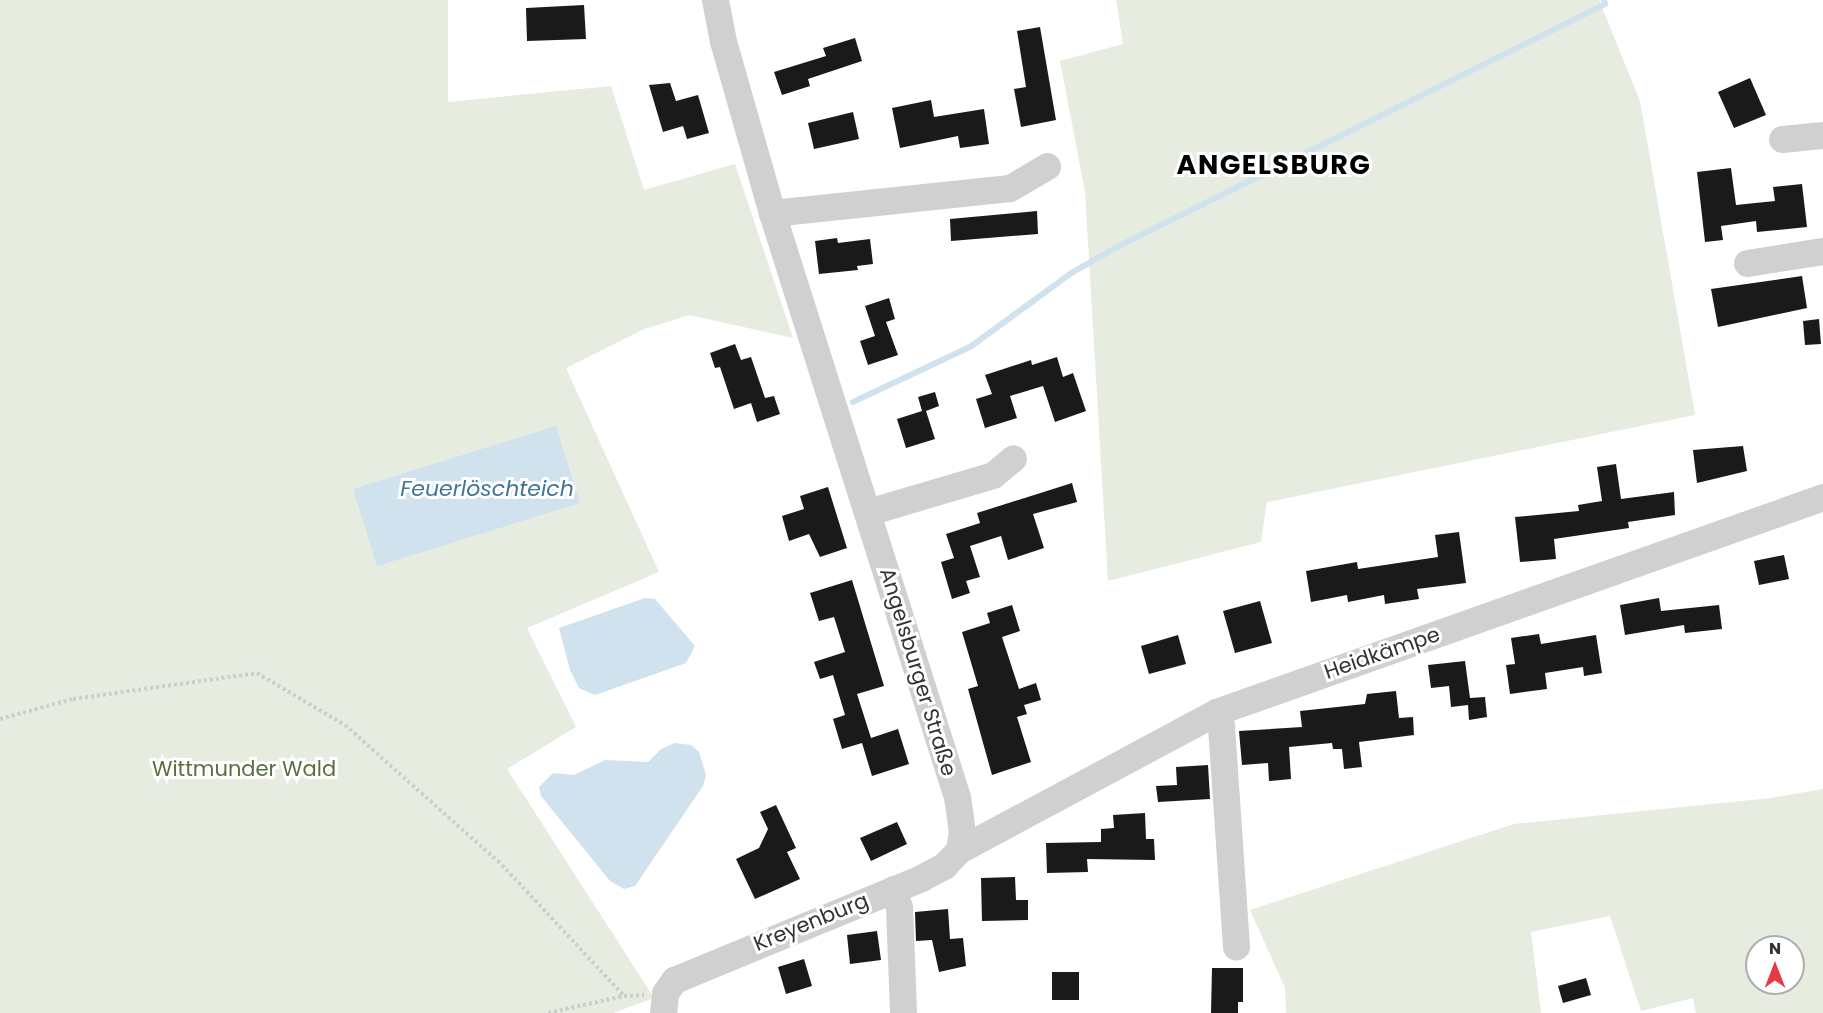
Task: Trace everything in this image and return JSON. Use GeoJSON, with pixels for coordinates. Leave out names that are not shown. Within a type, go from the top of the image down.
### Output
{"type":"FeatureCollection","features":[{"type":"Feature","properties":{"kind":"street","name":"Angelsburger Straße"},"geometry":{"type":"LineString","coordinates":[[715,0],[723,41],[772,213],[957,797],[960,841]]}},
{"type":"Feature","properties":{"kind":"street"},"geometry":{"type":"LineString","coordinates":[[1782,139],[1823,135]]}},
{"type":"Feature","properties":{"kind":"street"},"geometry":{"type":"LineString","coordinates":[[772,213],[1010,188],[1047,166]]}},
{"type":"Feature","properties":{"kind":"street"},"geometry":{"type":"LineString","coordinates":[[1748,263],[1823,251]]}},
{"type":"Feature","properties":{"kind":"street"},"geometry":{"type":"LineString","coordinates":[[868,512],[993,475],[1013,458]]}},
{"type":"Feature","properties":{"kind":"street","name":"Heidkämpe"},"geometry":{"type":"LineString","coordinates":[[960,841],[1216,712],[1823,497]]}},
{"type":"Feature","properties":{"kind":"street"},"geometry":{"type":"LineString","coordinates":[[1216,712],[1221,726],[1236,946]]}},
{"type":"Feature","properties":{"kind":"street","name":"Kreyenburg"},"geometry":{"type":"LineString","coordinates":[[664,1003],[674,980],[691,970],[893,889],[944,866],[960,841]]}},
{"type":"Feature","properties":{"kind":"street"},"geometry":{"type":"LineString","coordinates":[[893,889],[899,907],[903,1013]]}},
{"type":"Feature","properties":{"kind":"path"},"geometry":{"type":"LineString","coordinates":[[0,719],[73,699],[257,672],[345,725],[502,865],[624,996]]}},
{"type":"Feature","properties":{"kind":"path"},"geometry":{"type":"LineString","coordinates":[[548,1013],[624,996],[664,1003]]}},
{"type":"Feature","properties":{"kind":"green space","name":"Wittmunder Wald"},"geometry":{"type":"Polygon","coordinates":[[[0,0],[448,0],[448,102],[611,86],[644,190],[735,164],[793,338],[689,315],[642,330],[566,368],[659,572],[527,628],[576,727],[507,769],[654,998],[613,1013],[0,1013],[0,0]]]}},
{"type":"Feature","properties":{"kind":"green space"},"geometry":{"type":"Polygon","coordinates":[[[1116,0],[1599,0],[1640,101],[1695,415],[1267,502],[1261,542],[1108,581],[1085,192],[1060,61],[1123,44],[1116,0]]]}},
{"type":"Feature","properties":{"kind":"green space"},"geometry":{"type":"Polygon","coordinates":[[[1823,789],[1823,1013],[1696,1013],[1693,998],[1641,1011],[1610,916],[1531,932],[1541,1013],[1286,1013],[1285,988],[1250,910],[1514,824],[1771,798],[1823,789]]]}},
{"type":"Feature","properties":{"kind":"water","name":"Feuerlöschteich"},"geometry":{"type":"Polygon","coordinates":[[[556,426],[580,503],[377,566],[353,489],[556,426]]]}},
{"type":"Feature","properties":{"kind":"water"},"geometry":{"type":"Polygon","coordinates":[[[645,598],[655,599],[695,646],[686,663],[595,695],[579,688],[570,670],[559,628],[645,598]]]}},
{"type":"Feature","properties":{"kind":"water"},"geometry":{"type":"Polygon","coordinates":[[[675,743],[691,745],[699,752],[706,775],[703,786],[635,886],[624,889],[610,881],[541,796],[539,787],[553,773],[574,775],[605,760],[648,762],[661,749],[675,743]]]}},
{"type":"Feature","properties":{"kind":"building"},"geometry":{"type":"Polygon","coordinates":[[[584,5],[586,39],[527,41],[526,8],[584,5]]]}},
{"type":"Feature","properties":{"kind":"building"},"geometry":{"type":"Polygon","coordinates":[[[1040,27],[1056,120],[1021,127],[1014,89],[1026,87],[1017,31],[1040,27]]]}},
{"type":"Feature","properties":{"kind":"building"},"geometry":{"type":"Polygon","coordinates":[[[855,38],[862,61],[808,79],[810,86],[782,95],[774,72],[826,56],[823,48],[855,38]]]}},
{"type":"Feature","properties":{"kind":"building"},"geometry":{"type":"Polygon","coordinates":[[[1750,78],[1766,115],[1734,128],[1718,92],[1750,78]]]}},
{"type":"Feature","properties":{"kind":"building"},"geometry":{"type":"Polygon","coordinates":[[[670,83],[676,101],[698,95],[709,133],[687,139],[683,126],[663,132],[649,85],[670,83]]]}},
{"type":"Feature","properties":{"kind":"building"},"geometry":{"type":"Polygon","coordinates":[[[931,100],[934,117],[984,109],[989,144],[960,148],[958,136],[900,148],[892,108],[931,100]]]}},
{"type":"Feature","properties":{"kind":"building"},"geometry":{"type":"Polygon","coordinates":[[[853,112],[859,139],[814,149],[808,123],[853,112]]]}},
{"type":"Feature","properties":{"kind":"building"},"geometry":{"type":"Polygon","coordinates":[[[1731,168],[1736,205],[1775,201],[1773,187],[1802,184],[1807,227],[1757,232],[1756,221],[1721,226],[1723,240],[1705,242],[1697,172],[1731,168]]]}},
{"type":"Feature","properties":{"kind":"building"},"geometry":{"type":"Polygon","coordinates":[[[1037,211],[1038,234],[951,241],[950,219],[1037,211]]]}},
{"type":"Feature","properties":{"kind":"building"},"geometry":{"type":"Polygon","coordinates":[[[837,238],[838,243],[870,239],[873,264],[857,266],[858,270],[819,274],[815,241],[837,238]]]}},
{"type":"Feature","properties":{"kind":"building"},"geometry":{"type":"Polygon","coordinates":[[[1802,276],[1807,308],[1718,327],[1711,289],[1802,276]]]}},
{"type":"Feature","properties":{"kind":"building"},"geometry":{"type":"Polygon","coordinates":[[[889,298],[895,319],[886,322],[898,355],[868,365],[860,341],[875,336],[865,306],[889,298]]]}},
{"type":"Feature","properties":{"kind":"building"},"geometry":{"type":"Polygon","coordinates":[[[1819,319],[1821,344],[1805,345],[1803,321],[1819,319]]]}},
{"type":"Feature","properties":{"kind":"building"},"geometry":{"type":"Polygon","coordinates":[[[735,344],[741,360],[751,357],[765,398],[774,396],[780,414],[757,422],[751,403],[734,409],[720,367],[715,368],[710,353],[735,344]]]}},
{"type":"Feature","properties":{"kind":"building"},"geometry":{"type":"Polygon","coordinates":[[[1057,357],[1063,377],[1073,373],[1086,411],[1055,422],[1043,386],[1010,396],[1017,418],[985,428],[976,399],[992,394],[985,375],[1031,360],[1032,365],[1057,357]]]}},
{"type":"Feature","properties":{"kind":"building"},"geometry":{"type":"Polygon","coordinates":[[[935,392],[939,406],[926,411],[935,439],[906,448],[897,419],[922,411],[918,397],[935,392]]]}},
{"type":"Feature","properties":{"kind":"building"},"geometry":{"type":"Polygon","coordinates":[[[1743,446],[1747,471],[1697,483],[1693,450],[1743,446]]]}},
{"type":"Feature","properties":{"kind":"building"},"geometry":{"type":"Polygon","coordinates":[[[1616,464],[1621,499],[1674,492],[1675,515],[1628,522],[1629,528],[1554,539],[1556,559],[1520,562],[1515,517],[1579,511],[1578,505],[1602,501],[1597,467],[1616,464]]]}},
{"type":"Feature","properties":{"kind":"building"},"geometry":{"type":"Polygon","coordinates":[[[1072,483],[1077,502],[1033,514],[1044,548],[1008,560],[1001,536],[970,546],[980,577],[966,581],[970,593],[952,599],[941,562],[954,558],[946,534],[980,523],[977,513],[1072,483]]]}},
{"type":"Feature","properties":{"kind":"building"},"geometry":{"type":"Polygon","coordinates":[[[828,487],[847,548],[820,557],[809,534],[789,541],[782,516],[804,509],[800,496],[828,487]]]}},
{"type":"Feature","properties":{"kind":"building"},"geometry":{"type":"Polygon","coordinates":[[[1459,532],[1466,583],[1417,589],[1419,599],[1385,604],[1384,595],[1348,602],[1347,595],[1311,602],[1306,571],[1357,562],[1358,569],[1438,557],[1435,535],[1459,532]]]}},
{"type":"Feature","properties":{"kind":"building"},"geometry":{"type":"Polygon","coordinates":[[[1784,555],[1789,579],[1759,585],[1754,561],[1784,555]]]}},
{"type":"Feature","properties":{"kind":"building"},"geometry":{"type":"Polygon","coordinates":[[[852,580],[884,686],[857,694],[871,738],[898,729],[909,764],[872,776],[862,743],[842,749],[833,719],[845,715],[833,675],[820,679],[814,662],[845,652],[834,617],[819,621],[810,593],[852,580]]]}},
{"type":"Feature","properties":{"kind":"building"},"geometry":{"type":"Polygon","coordinates":[[[1659,598],[1661,611],[1719,605],[1722,629],[1685,633],[1684,625],[1625,635],[1620,605],[1659,598]]]}},
{"type":"Feature","properties":{"kind":"building"},"geometry":{"type":"Polygon","coordinates":[[[1260,601],[1272,643],[1235,653],[1223,611],[1260,601]]]}},
{"type":"Feature","properties":{"kind":"building"},"geometry":{"type":"Polygon","coordinates":[[[1012,605],[1020,631],[1002,637],[1019,689],[1036,683],[1041,700],[1024,705],[1027,714],[1017,717],[1031,762],[992,775],[968,689],[978,686],[962,632],[990,623],[987,613],[1012,605]]]}},
{"type":"Feature","properties":{"kind":"building"},"geometry":{"type":"Polygon","coordinates":[[[1539,634],[1541,644],[1596,635],[1602,673],[1584,676],[1583,667],[1545,673],[1547,689],[1510,694],[1506,665],[1515,664],[1511,638],[1539,634]]]}},
{"type":"Feature","properties":{"kind":"building"},"geometry":{"type":"Polygon","coordinates":[[[1178,635],[1186,664],[1149,674],[1141,646],[1178,635]]]}},
{"type":"Feature","properties":{"kind":"building"},"geometry":{"type":"Polygon","coordinates":[[[1465,661],[1470,698],[1485,697],[1487,717],[1469,720],[1468,705],[1451,707],[1449,686],[1431,688],[1428,665],[1465,661]]]}},
{"type":"Feature","properties":{"kind":"building"},"geometry":{"type":"Polygon","coordinates":[[[1396,691],[1399,718],[1413,717],[1414,735],[1359,742],[1362,767],[1344,769],[1342,749],[1333,749],[1332,743],[1289,747],[1291,779],[1269,781],[1268,763],[1242,765],[1239,731],[1302,727],[1300,711],[1365,704],[1367,694],[1396,691]]]}},
{"type":"Feature","properties":{"kind":"building"},"geometry":{"type":"Polygon","coordinates":[[[1208,765],[1210,799],[1158,802],[1156,786],[1177,785],[1176,767],[1208,765]]]}},
{"type":"Feature","properties":{"kind":"building"},"geometry":{"type":"Polygon","coordinates":[[[776,805],[796,848],[787,852],[800,879],[755,899],[736,859],[759,848],[768,829],[760,812],[776,805]]]}},
{"type":"Feature","properties":{"kind":"building"},"geometry":{"type":"Polygon","coordinates":[[[1145,813],[1146,839],[1154,839],[1155,860],[1087,859],[1088,872],[1047,873],[1046,843],[1101,842],[1101,829],[1114,828],[1113,815],[1145,813]]]}},
{"type":"Feature","properties":{"kind":"building"},"geometry":{"type":"Polygon","coordinates":[[[897,822],[907,844],[871,861],[860,838],[897,822]]]}},
{"type":"Feature","properties":{"kind":"building"},"geometry":{"type":"Polygon","coordinates":[[[1015,877],[1016,900],[1028,900],[1028,920],[982,921],[981,878],[1015,877]]]}},
{"type":"Feature","properties":{"kind":"building"},"geometry":{"type":"Polygon","coordinates":[[[948,909],[950,939],[963,938],[966,966],[939,972],[932,940],[916,941],[915,912],[948,909]]]}},
{"type":"Feature","properties":{"kind":"building"},"geometry":{"type":"Polygon","coordinates":[[[877,931],[881,960],[850,964],[847,935],[877,931]]]}},
{"type":"Feature","properties":{"kind":"building"},"geometry":{"type":"Polygon","coordinates":[[[804,959],[812,986],[786,994],[778,967],[804,959]]]}},
{"type":"Feature","properties":{"kind":"building"},"geometry":{"type":"Polygon","coordinates":[[[1212,968],[1243,968],[1243,1002],[1238,1002],[1238,1013],[1211,1013],[1212,968]]]}},
{"type":"Feature","properties":{"kind":"building"},"geometry":{"type":"Polygon","coordinates":[[[1052,972],[1079,972],[1079,1000],[1052,1000],[1052,972]]]}},
{"type":"Feature","properties":{"kind":"building"},"geometry":{"type":"Polygon","coordinates":[[[1586,978],[1591,995],[1563,1003],[1558,986],[1586,978]]]}},
{"type":"Feature","properties":{"kind":"waterway"},"geometry":{"type":"LineString","coordinates":[[853,402],[970,347],[1073,272],[1121,245],[1605,4],[1604,0]]}},
{"type":"Feature","properties":{"kind":"district","name":"ANGELSBURG"},"geometry":{"type":"Point","coordinates":[1274,165]}}]}
